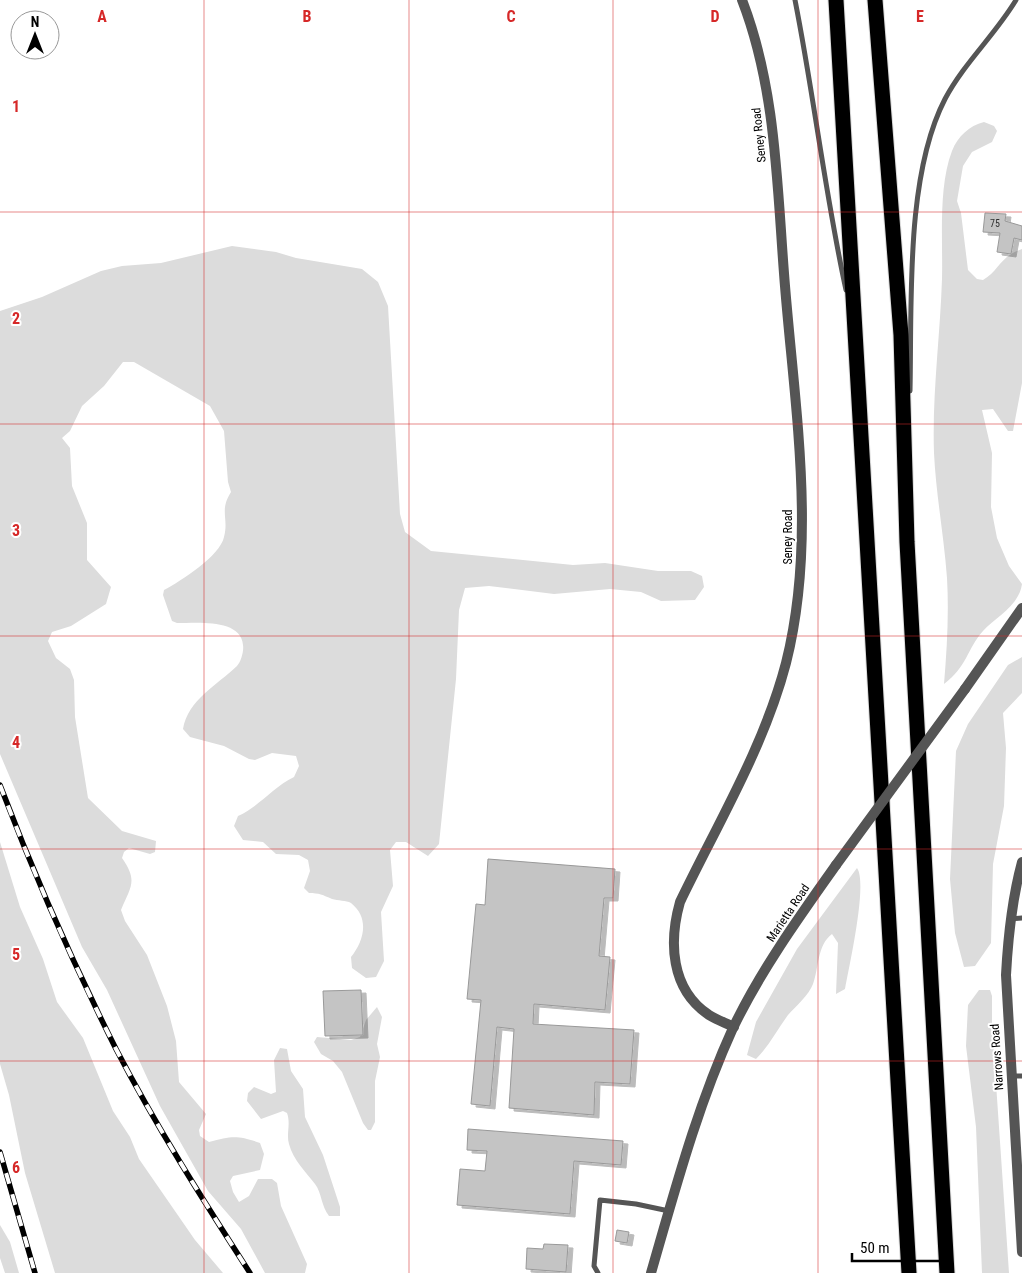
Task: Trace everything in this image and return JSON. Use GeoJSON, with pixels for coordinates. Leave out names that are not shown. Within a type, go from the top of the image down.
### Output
{"type":"FeatureCollection","features":[{"type":"Feature","properties":{"kind":"highway"},"geometry":{"type":"LineString","coordinates":[[836,0],[909,1273]]}},
{"type":"Feature","properties":{"kind":"highway"},"geometry":{"type":"LineString","coordinates":[[874,0],[901,336],[906,542],[947,1273]]}},
{"type":"Feature","properties":{"kind":"street","name":"Seney Road"},"geometry":{"type":"LineString","coordinates":[[734,1027],[708,1014],[693,999],[681,980],[672,943],[674,923],[680,902],[748,765],[770,714],[786,662],[797,610],[802,553],[800,468],[771,124],[758,44],[742,0]]}},
{"type":"Feature","properties":{"kind":"street","name":"Marietta Road"},"geometry":{"type":"LineString","coordinates":[[651,1273],[710,1083],[734,1027],[794,925],[1022,608]]}},
{"type":"Feature","properties":{"kind":"street","name":"Narrows Road"},"geometry":{"type":"LineString","coordinates":[[1022,862],[1017,918],[1006,975],[1022,1252]]}},
{"type":"Feature","properties":{"kind":"lane"},"geometry":{"type":"LineString","coordinates":[[795,0],[806,57],[829,214],[854,327]]}},
{"type":"Feature","properties":{"kind":"lane"},"geometry":{"type":"LineString","coordinates":[[906,542],[913,256],[923,166],[931,132],[945,99],[964,69],[1016,0]]}},
{"type":"Feature","properties":{"kind":"lane"},"geometry":{"type":"LineString","coordinates":[[1011,1076],[1022,1076]]}},
{"type":"Feature","properties":{"kind":"lane"},"geometry":{"type":"LineString","coordinates":[[598,1273],[594,1266],[600,1200],[636,1204],[669,1211]]}},
{"type":"Feature","properties":{"kind":"shaded area"},"geometry":{"type":"Polygon","coordinates":[[[984,122],[994,126],[997,131],[992,142],[972,152],[963,166],[957,201],[961,213],[968,270],[977,279],[983,280],[1008,256],[1022,249],[1022,383],[1013,431],[1008,431],[993,409],[982,410],[992,453],[991,507],[997,538],[1009,566],[1022,584],[1020,592],[1012,605],[983,631],[973,644],[958,671],[944,684],[948,591],[934,453],[935,388],[942,279],[943,197],[948,165],[954,146],[969,129],[984,122]]]}},
{"type":"Feature","properties":{"kind":"shaded area"},"geometry":{"type":"Polygon","coordinates":[[[232,246],[276,252],[296,258],[362,269],[378,282],[388,306],[400,514],[405,532],[431,551],[573,565],[605,563],[658,571],[691,571],[702,576],[704,587],[695,600],[661,601],[641,592],[610,589],[554,594],[489,586],[465,588],[459,610],[456,679],[439,844],[428,856],[406,842],[396,842],[390,850],[393,886],[381,912],[384,961],[376,977],[366,978],[352,968],[351,957],[356,951],[363,930],[363,922],[357,909],[349,902],[309,893],[304,888],[310,871],[308,860],[299,855],[276,854],[263,842],[243,840],[234,826],[238,816],[294,777],[299,766],[296,756],[272,753],[255,760],[249,759],[224,746],[190,737],[183,729],[186,719],[197,701],[237,666],[243,650],[240,636],[235,630],[226,626],[206,623],[177,623],[172,621],[163,595],[164,590],[180,581],[208,560],[221,544],[224,537],[226,525],[225,510],[227,499],[231,492],[228,482],[224,431],[210,406],[134,362],[123,362],[104,386],[82,406],[70,431],[62,438],[70,448],[72,486],[87,523],[87,560],[111,587],[106,604],[71,626],[52,632],[48,641],[56,658],[70,669],[74,680],[75,717],[88,798],[122,831],[156,841],[155,852],[150,854],[129,848],[124,852],[122,858],[130,872],[131,884],[121,910],[125,921],[147,955],[167,1006],[176,1041],[179,1082],[206,1114],[199,1130],[200,1136],[209,1142],[235,1137],[260,1143],[264,1154],[260,1170],[233,1176],[230,1181],[233,1192],[239,1202],[249,1196],[258,1179],[272,1179],[277,1183],[281,1206],[307,1264],[305,1273],[265,1273],[241,1229],[208,1191],[160,1106],[107,990],[82,947],[0,754],[0,311],[42,297],[101,271],[122,266],[161,263],[232,246]]]}},
{"type":"Feature","properties":{"kind":"shaded area"},"geometry":{"type":"Polygon","coordinates":[[[1022,657],[1022,693],[1003,713],[1006,748],[1004,806],[993,864],[991,943],[975,966],[964,967],[955,933],[950,879],[956,751],[968,724],[1008,665],[1022,657]]]}},
{"type":"Feature","properties":{"kind":"shaded area"},"geometry":{"type":"Polygon","coordinates":[[[0,842],[20,907],[43,959],[57,1002],[83,1038],[113,1111],[130,1137],[139,1159],[195,1240],[223,1273],[55,1273],[25,1173],[9,1095],[0,1064],[0,842]]]}},
{"type":"Feature","properties":{"kind":"shaded area"},"geometry":{"type":"Polygon","coordinates":[[[857,868],[860,877],[859,907],[845,989],[836,994],[838,943],[832,934],[821,950],[815,978],[809,992],[788,1015],[761,1054],[756,1059],[747,1055],[756,1022],[797,949],[857,868]]]}},
{"type":"Feature","properties":{"kind":"shaded area"},"geometry":{"type":"Polygon","coordinates":[[[979,990],[990,990],[992,996],[992,1025],[1009,1273],[982,1273],[976,1127],[966,1046],[968,1005],[979,990]]]}},
{"type":"Feature","properties":{"kind":"shaded area"},"geometry":{"type":"Polygon","coordinates":[[[377,1007],[382,1017],[377,1044],[380,1057],[375,1081],[375,1122],[371,1130],[368,1130],[363,1123],[342,1072],[333,1061],[321,1054],[314,1042],[317,1037],[351,1040],[360,1037],[366,1020],[377,1007]]]}},
{"type":"Feature","properties":{"kind":"shaded area"},"geometry":{"type":"Polygon","coordinates":[[[280,1048],[287,1049],[291,1071],[303,1089],[305,1117],[323,1155],[340,1207],[340,1216],[329,1216],[315,1184],[293,1155],[288,1140],[289,1121],[287,1113],[283,1111],[261,1119],[247,1101],[248,1093],[254,1087],[271,1094],[276,1092],[274,1060],[280,1048]]]}},
{"type":"Feature","properties":{"kind":"shaded area"},"geometry":{"type":"Polygon","coordinates":[[[0,1225],[10,1242],[19,1273],[5,1273],[0,1258],[0,1225]]]}},
{"type":"Feature","properties":{"kind":"building"},"geometry":{"type":"Polygon","coordinates":[[[985,213],[1006,214],[1005,221],[1022,226],[1022,240],[1014,238],[1011,254],[997,252],[1000,233],[983,232],[985,213]]]}},
{"type":"Feature","properties":{"kind":"building"},"geometry":{"type":"Polygon","coordinates":[[[488,859],[615,869],[613,898],[604,898],[599,956],[610,957],[605,1010],[534,1004],[533,1024],[634,1030],[630,1084],[595,1082],[594,1115],[509,1108],[514,1029],[497,1027],[490,1106],[471,1104],[481,1000],[467,999],[476,904],[485,905],[488,859]]]}},
{"type":"Feature","properties":{"kind":"building"},"geometry":{"type":"Polygon","coordinates":[[[361,990],[363,1035],[325,1036],[323,991],[361,990]]]}},
{"type":"Feature","properties":{"kind":"building"},"geometry":{"type":"Polygon","coordinates":[[[468,1129],[623,1141],[621,1165],[574,1161],[570,1214],[457,1205],[460,1169],[485,1171],[487,1151],[467,1150],[468,1129]]]}},
{"type":"Feature","properties":{"kind":"building"},"geometry":{"type":"Polygon","coordinates":[[[617,1230],[629,1232],[627,1243],[615,1241],[617,1230]]]}},
{"type":"Feature","properties":{"kind":"building"},"geometry":{"type":"Polygon","coordinates":[[[544,1244],[568,1245],[566,1272],[526,1269],[527,1248],[543,1249],[544,1244]]]}},
{"type":"Feature","properties":{"kind":"railway"},"geometry":{"type":"LineString","coordinates":[[0,785],[26,852],[116,1049],[197,1190],[250,1273]]}},
{"type":"Feature","properties":{"kind":"railway"},"geometry":{"type":"LineString","coordinates":[[0,1152],[35,1273]]}}]}
